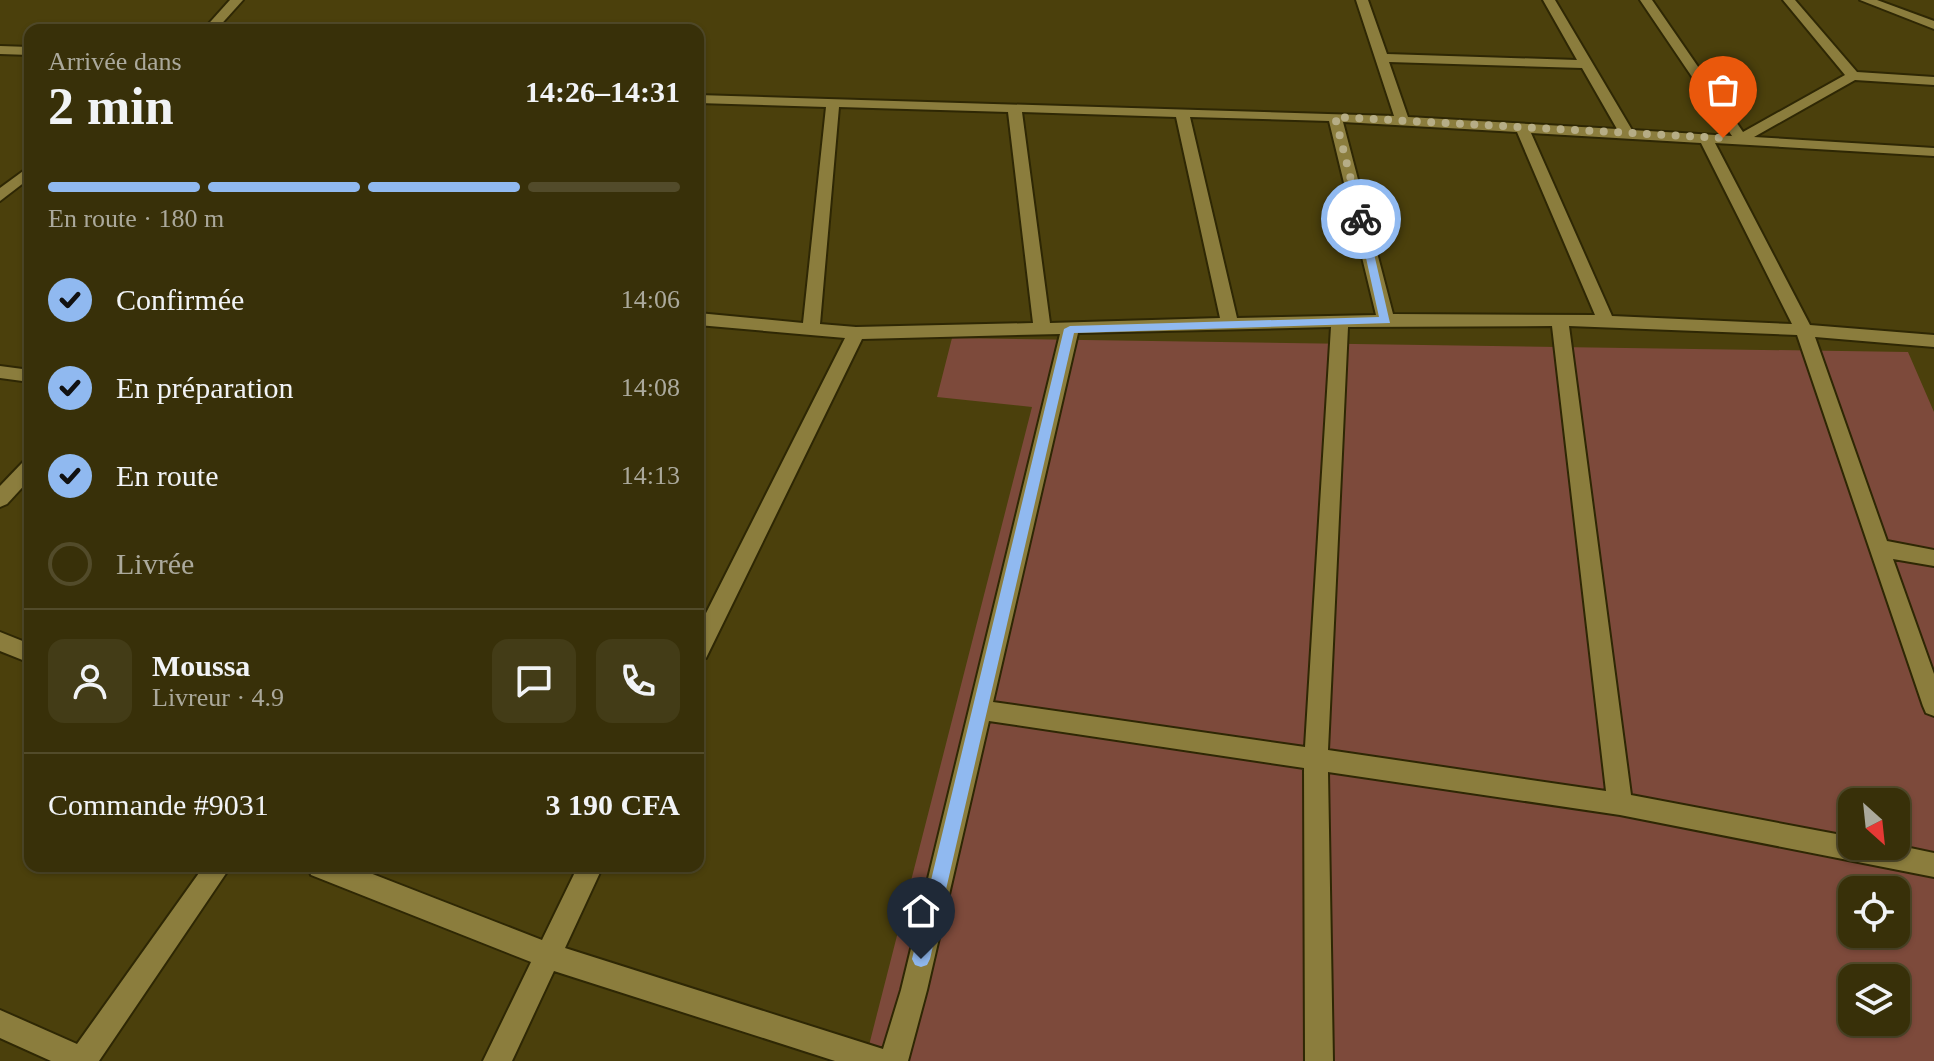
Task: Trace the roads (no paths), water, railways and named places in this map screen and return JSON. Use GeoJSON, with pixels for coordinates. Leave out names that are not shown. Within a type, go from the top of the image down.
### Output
{"type":"FeatureCollection","features":[{"type":"Feature","properties":{"kind":"street"},"geometry":{"type":"LineString","coordinates":[[215,24],[237,0]]}},
{"type":"Feature","properties":{"kind":"street"},"geometry":{"type":"LineString","coordinates":[[1362,0],[1384,58],[1402,120]]}},
{"type":"Feature","properties":{"kind":"street"},"geometry":{"type":"LineString","coordinates":[[1549,0],[1626,132]]}},
{"type":"Feature","properties":{"kind":"street"},"geometry":{"type":"LineString","coordinates":[[1646,0],[1741,139]]}},
{"type":"Feature","properties":{"kind":"street"},"geometry":{"type":"LineString","coordinates":[[1789,0],[1853,76]]}},
{"type":"Feature","properties":{"kind":"street"},"geometry":{"type":"LineString","coordinates":[[1866,0],[1934,25]]}},
{"type":"Feature","properties":{"kind":"street"},"geometry":{"type":"LineString","coordinates":[[0,50],[24,51]]}},
{"type":"Feature","properties":{"kind":"street"},"geometry":{"type":"LineString","coordinates":[[1384,58],[1588,64]]}},
{"type":"Feature","properties":{"kind":"street"},"geometry":{"type":"LineString","coordinates":[[1741,139],[1853,76],[1934,81]]}},
{"type":"Feature","properties":{"kind":"street"},"geometry":{"type":"LineString","coordinates":[[704,99],[1335,117],[1934,152]]}},
{"type":"Feature","properties":{"kind":"street"},"geometry":{"type":"LineString","coordinates":[[811,329],[833,102]]}},
{"type":"Feature","properties":{"kind":"street"},"geometry":{"type":"LineString","coordinates":[[1014,107],[1042,330]]}},
{"type":"Feature","properties":{"kind":"street"},"geometry":{"type":"LineString","coordinates":[[1182,112],[1230,326]]}},
{"type":"Feature","properties":{"kind":"street"},"geometry":{"type":"LineString","coordinates":[[1335,117],[1386,320]]}},
{"type":"Feature","properties":{"kind":"street"},"geometry":{"type":"LineString","coordinates":[[1521,126],[1606,321]]}},
{"type":"Feature","properties":{"kind":"street"},"geometry":{"type":"LineString","coordinates":[[1705,137],[1804,330],[1934,706]]}},
{"type":"Feature","properties":{"kind":"street"},"geometry":{"type":"LineString","coordinates":[[0,196],[24,176]]}},
{"type":"Feature","properties":{"kind":"street"},"geometry":{"type":"LineString","coordinates":[[704,320],[856,333],[1386,320],[1606,321],[1804,330],[1934,341]]}},
{"type":"Feature","properties":{"kind":"street"},"geometry":{"type":"LineString","coordinates":[[1560,321],[1620,804]]}},
{"type":"Feature","properties":{"kind":"street"},"geometry":{"type":"LineString","coordinates":[[1319,1061],[1316,760],[1340,322]]}},
{"type":"Feature","properties":{"kind":"street"},"geometry":{"type":"LineString","coordinates":[[894,1061],[1070,329]]}},
{"type":"Feature","properties":{"kind":"street"},"geometry":{"type":"LineString","coordinates":[[704,639],[856,333]]}},
{"type":"Feature","properties":{"kind":"street"},"geometry":{"type":"LineString","coordinates":[[0,372],[24,375]]}},
{"type":"Feature","properties":{"kind":"street"},"geometry":{"type":"LineString","coordinates":[[0,499],[24,473]]}},
{"type":"Feature","properties":{"kind":"street"},"geometry":{"type":"LineString","coordinates":[[1879,548],[1934,558]]}},
{"type":"Feature","properties":{"kind":"street"},"geometry":{"type":"LineString","coordinates":[[0,641],[24,651]]}},
{"type":"Feature","properties":{"kind":"street"},"geometry":{"type":"LineString","coordinates":[[980,710],[1620,804],[1934,865]]}},
{"type":"Feature","properties":{"kind":"street"},"geometry":{"type":"LineString","coordinates":[[0,1024],[82,1061],[215,872]]}},
{"type":"Feature","properties":{"kind":"street"},"geometry":{"type":"LineString","coordinates":[[335,872],[547,955],[878,1061]]}},
{"type":"Feature","properties":{"kind":"street"},"geometry":{"type":"LineString","coordinates":[[497,1061],[588,872]]}}]}
